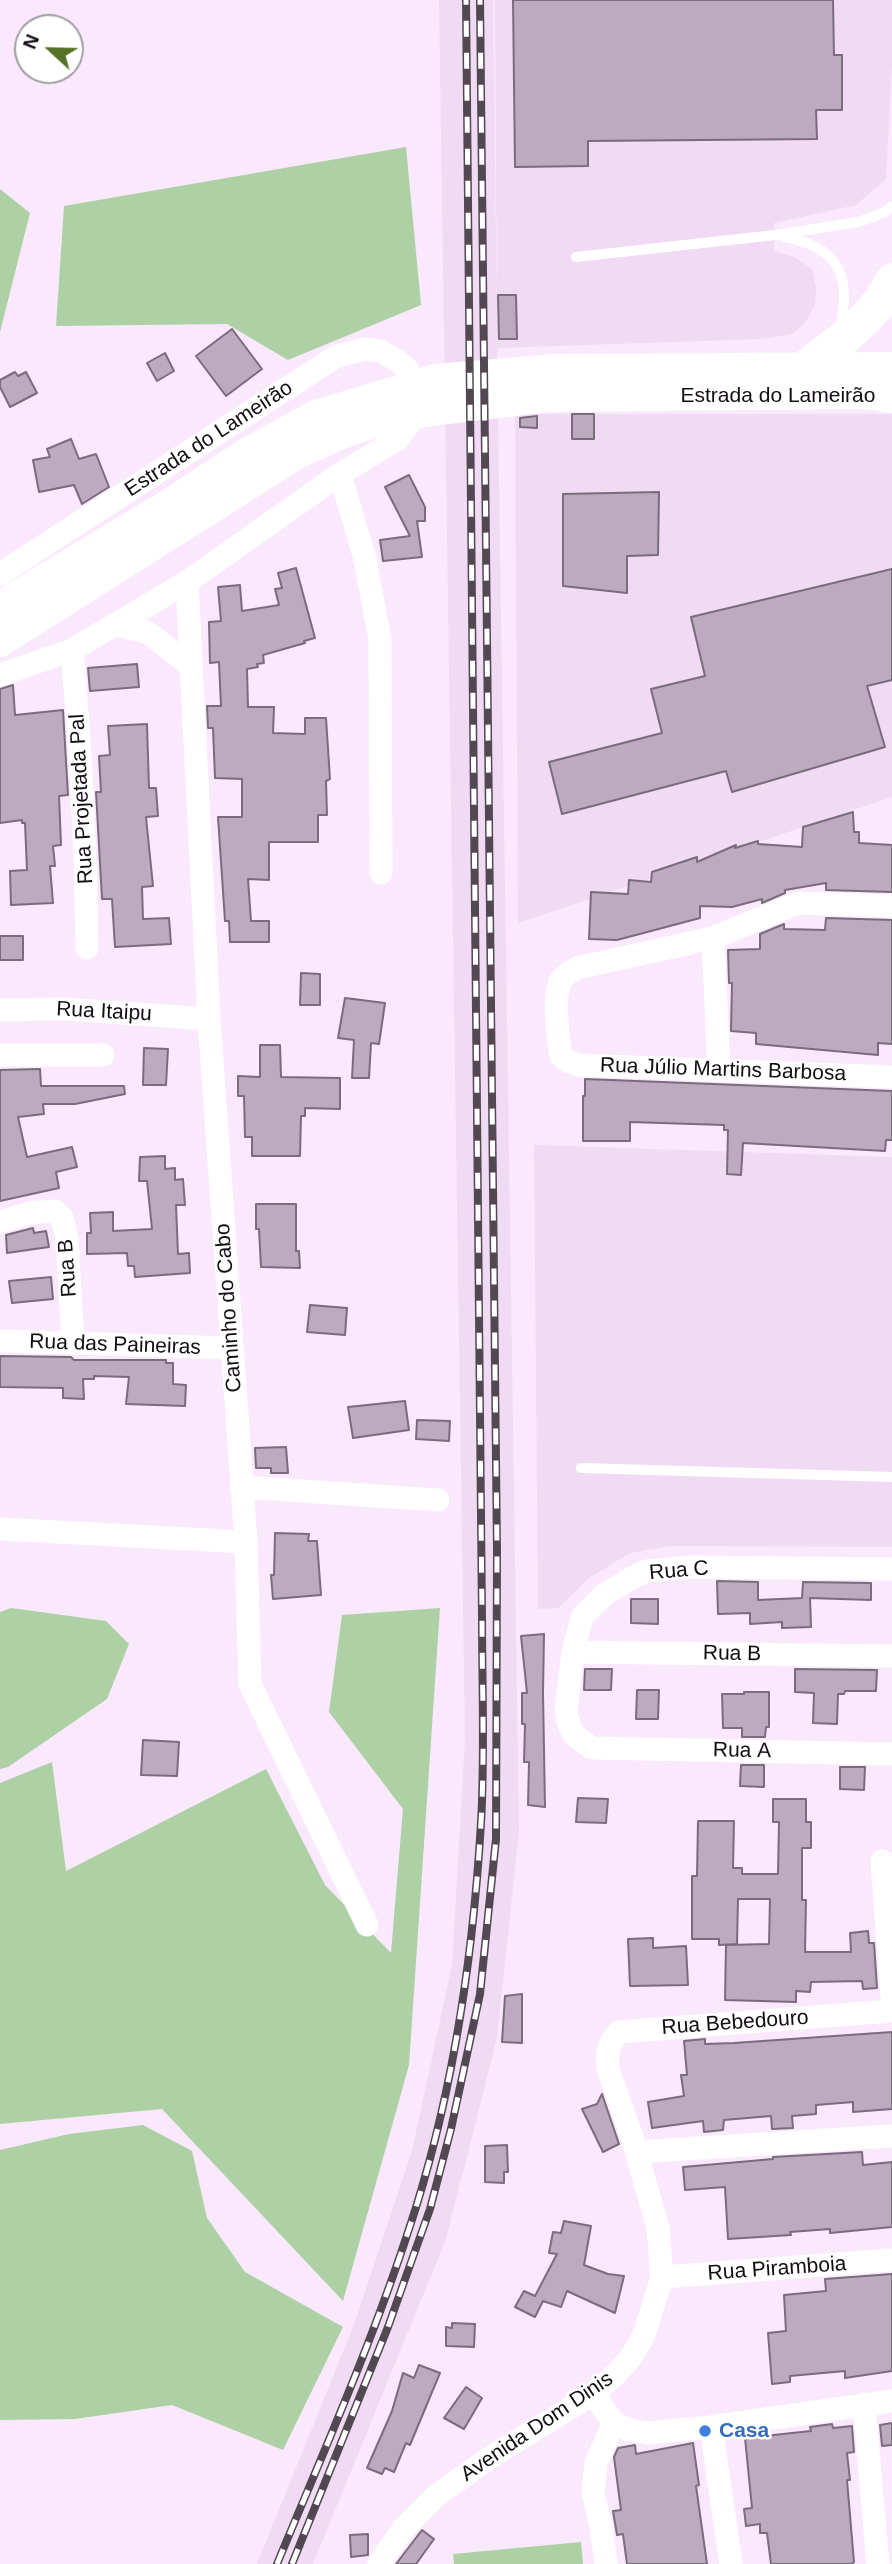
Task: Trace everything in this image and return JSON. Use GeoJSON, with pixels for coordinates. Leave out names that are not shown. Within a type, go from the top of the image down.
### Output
{"type":"FeatureCollection","features":[{"type":"Feature","properties":{"kind":"main road"},"geometry":{"type":"LineString","coordinates":[[795,376],[877,306],[892,281]]}},
{"type":"Feature","properties":{"kind":"main road","name":"Estrada do Lameirão"},"geometry":{"type":"LineString","coordinates":[[0,641],[297,453],[346,431],[385,419],[430,410],[547,396],[892,368]]}},
{"type":"Feature","properties":{"kind":"main road","name":"Estrada do Lameirão"},"geometry":{"type":"LineString","coordinates":[[0,607],[166,507],[245,455],[316,416],[435,380],[529,372],[795,376],[892,397]]}},
{"type":"Feature","properties":{"kind":"street","name":"Estrada do Lameirão"},"geometry":{"type":"LineString","coordinates":[[0,574],[337,356],[365,349],[380,351],[398,361],[414,380],[416,407],[409,424],[398,439],[340,474],[187,582],[116,625],[72,650],[0,675]]}},
{"type":"Feature","properties":{"kind":"street"},"geometry":{"type":"LineString","coordinates":[[340,474],[365,559],[380,640],[381,873]]}},
{"type":"Feature","properties":{"kind":"street","name":"Caminho do Cabo"},"geometry":{"type":"LineString","coordinates":[[187,582],[209,1019],[246,1542],[250,1684],[367,1925]]}},
{"type":"Feature","properties":{"kind":"street"},"geometry":{"type":"LineString","coordinates":[[116,625],[147,632],[191,666]]}},
{"type":"Feature","properties":{"kind":"street","name":"Rua Projetada Pal"},"geometry":{"type":"LineString","coordinates":[[72,650],[85,839],[87,948]]}},
{"type":"Feature","properties":{"kind":"street"},"geometry":{"type":"LineString","coordinates":[[719,1071],[713,938],[798,903],[892,905]]}},
{"type":"Feature","properties":{"kind":"street","name":"Rua Júlio Martins Barbosa"},"geometry":{"type":"LineString","coordinates":[[713,938],[578,968],[565,975],[559,983],[557,1002],[561,1056],[579,1065],[892,1077]]}},
{"type":"Feature","properties":{"kind":"street","name":"Rua Itaipu"},"geometry":{"type":"LineString","coordinates":[[0,1010],[64,1009],[209,1019]]}},
{"type":"Feature","properties":{"kind":"street"},"geometry":{"type":"LineString","coordinates":[[0,1055],[103,1055]]}},
{"type":"Feature","properties":{"kind":"street","name":"Rua B"},"geometry":{"type":"LineString","coordinates":[[0,1222],[30,1213],[55,1211],[62,1218],[67,1238],[73,1343]]}},
{"type":"Feature","properties":{"kind":"street","name":"Rua das Paineiras"},"geometry":{"type":"LineString","coordinates":[[0,1341],[231,1348]]}},
{"type":"Feature","properties":{"kind":"street"},"geometry":{"type":"LineString","coordinates":[[242,1487],[438,1500]]}},
{"type":"Feature","properties":{"kind":"street"},"geometry":{"type":"LineString","coordinates":[[0,1529],[246,1542]]}},
{"type":"Feature","properties":{"kind":"street","name":"Rua C"},"geometry":{"type":"LineString","coordinates":[[592,1748],[574,1735],[566,1711],[573,1652],[582,1617],[604,1595],[646,1572],[692,1567],[892,1569]]}},
{"type":"Feature","properties":{"kind":"street","name":"Rua B"},"geometry":{"type":"LineString","coordinates":[[573,1652],[892,1656]]}},
{"type":"Feature","properties":{"kind":"street","name":"Rua A"},"geometry":{"type":"LineString","coordinates":[[592,1748],[892,1754]]}},
{"type":"Feature","properties":{"kind":"street"},"geometry":{"type":"LineString","coordinates":[[882,1861],[892,1996]]}},
{"type":"Feature","properties":{"kind":"street","name":"Rua Bebedouro"},"geometry":{"type":"LineString","coordinates":[[608,2069],[611,2040],[620,2032],[892,2011]]}},
{"type":"Feature","properties":{"kind":"street","name":"Avenida Dom Dinis"},"geometry":{"type":"LineString","coordinates":[[379,2564],[403,2529],[438,2494],[497,2453],[593,2394],[617,2373],[631,2357],[651,2317],[662,2277],[658,2228],[608,2069]]}},
{"type":"Feature","properties":{"kind":"street"},"geometry":{"type":"LineString","coordinates":[[636,2152],[892,2136]]}},
{"type":"Feature","properties":{"kind":"street","name":"Rua Piramboia"},"geometry":{"type":"LineString","coordinates":[[662,2277],[892,2260]]}},
{"type":"Feature","properties":{"kind":"street"},"geometry":{"type":"LineString","coordinates":[[593,2394],[614,2423],[629,2430],[648,2432],[711,2427],[892,2400]]}},
{"type":"Feature","properties":{"kind":"street"},"geometry":{"type":"LineString","coordinates":[[864,2404],[878,2564]]}},
{"type":"Feature","properties":{"kind":"street"},"geometry":{"type":"LineString","coordinates":[[606,2564],[593,2493],[596,2462],[614,2423]]}},
{"type":"Feature","properties":{"kind":"street"},"geometry":{"type":"LineString","coordinates":[[711,2427],[731,2564]]}},
{"type":"Feature","properties":{"kind":"lane"},"geometry":{"type":"LineString","coordinates":[[576,257],[775,235],[859,222],[885,212],[892,206]]}},
{"type":"Feature","properties":{"kind":"lane"},"geometry":{"type":"LineString","coordinates":[[775,235],[804,241],[824,249],[835,262],[842,282],[844,302],[837,342]]}},
{"type":"Feature","properties":{"kind":"lane"},"geometry":{"type":"LineString","coordinates":[[581,1468],[892,1477]]}},
{"type":"Feature","properties":{"kind":"shaded area"},"geometry":{"type":"Polygon","coordinates":[[[439,0],[493,0],[497,327],[495,0],[892,0],[892,64],[886,179],[856,205],[774,223],[774,251],[794,257],[812,269],[816,287],[815,305],[805,323],[792,334],[762,339],[497,348],[519,1831],[497,2038],[446,2239],[313,2564],[257,2564],[355,2322],[412,2151],[452,1965],[465,1739],[439,0]]]}},
{"type":"Feature","properties":{"kind":"shaded area"},"geometry":{"type":"Polygon","coordinates":[[[515,414],[892,414],[892,797],[518,923],[515,414]]]}},
{"type":"Feature","properties":{"kind":"shaded area"},"geometry":{"type":"Polygon","coordinates":[[[534,1145],[892,1157],[892,1547],[669,1546],[630,1553],[589,1578],[558,1608],[538,1609],[534,1145]]]}},
{"type":"Feature","properties":{"kind":"green space"},"geometry":{"type":"Polygon","coordinates":[[[406,147],[421,305],[288,360],[227,324],[56,326],[64,206],[406,147]]]}},
{"type":"Feature","properties":{"kind":"green space"},"geometry":{"type":"Polygon","coordinates":[[[0,189],[30,213],[0,332],[0,189]]]}},
{"type":"Feature","properties":{"kind":"green space"},"geometry":{"type":"Polygon","coordinates":[[[11,1608],[106,1621],[129,1644],[107,1699],[8,1767],[0,1769],[0,1612],[11,1608]]]}},
{"type":"Feature","properties":{"kind":"green space"},"geometry":{"type":"Polygon","coordinates":[[[440,1608],[409,2065],[343,2301],[162,2109],[0,2124],[0,1783],[52,1762],[66,1871],[266,1769],[325,1885],[391,1953],[403,1809],[329,1712],[342,1615],[440,1608]]]}},
{"type":"Feature","properties":{"kind":"green space"},"geometry":{"type":"Polygon","coordinates":[[[143,2125],[192,2151],[207,2218],[245,2272],[343,2327],[283,2450],[172,2405],[75,2419],[0,2420],[0,2150],[69,2134],[143,2125]]]}},
{"type":"Feature","properties":{"kind":"green space"},"geometry":{"type":"Polygon","coordinates":[[[581,2542],[583,2564],[454,2564],[453,2554],[581,2542]]]}},
{"type":"Feature","properties":{"kind":"building"},"geometry":{"type":"Polygon","coordinates":[[[513,0],[833,0],[834,55],[842,55],[842,110],[816,110],[817,139],[588,141],[588,166],[515,167],[513,0]]]}},
{"type":"Feature","properties":{"kind":"building"},"geometry":{"type":"Polygon","coordinates":[[[498,295],[516,295],[517,339],[499,339],[498,295]]]}},
{"type":"Feature","properties":{"kind":"building"},"geometry":{"type":"Polygon","coordinates":[[[232,329],[262,369],[226,396],[196,356],[232,329]]]}},
{"type":"Feature","properties":{"kind":"building"},"geometry":{"type":"Polygon","coordinates":[[[165,353],[174,371],[157,381],[147,363],[165,353]]]}},
{"type":"Feature","properties":{"kind":"building"},"geometry":{"type":"Polygon","coordinates":[[[15,372],[18,376],[26,372],[37,393],[10,407],[0,387],[0,380],[15,372]]]}},
{"type":"Feature","properties":{"kind":"building"},"geometry":{"type":"Polygon","coordinates":[[[572,414],[594,414],[594,439],[572,439],[572,414]]]}},
{"type":"Feature","properties":{"kind":"building"},"geometry":{"type":"Polygon","coordinates":[[[537,416],[537,428],[520,427],[520,418],[537,416]]]}},
{"type":"Feature","properties":{"kind":"building"},"geometry":{"type":"Polygon","coordinates":[[[71,439],[79,459],[96,454],[109,487],[82,504],[74,485],[39,492],[33,460],[50,457],[47,449],[71,439]]]}},
{"type":"Feature","properties":{"kind":"building"},"geometry":{"type":"Polygon","coordinates":[[[409,475],[425,507],[425,521],[417,521],[422,557],[383,561],[380,540],[410,536],[385,487],[409,475]]]}},
{"type":"Feature","properties":{"kind":"building"},"geometry":{"type":"Polygon","coordinates":[[[659,492],[658,555],[627,556],[627,593],[563,586],[563,494],[659,492]]]}},
{"type":"Feature","properties":{"kind":"building"},"geometry":{"type":"Polygon","coordinates":[[[296,568],[315,638],[263,655],[264,663],[247,669],[248,707],[274,707],[273,733],[305,734],[305,718],[326,718],[330,779],[326,781],[327,815],[318,815],[318,842],[269,842],[269,880],[248,879],[251,921],[269,921],[269,942],[230,942],[229,921],[225,921],[218,817],[242,817],[242,779],[215,778],[213,728],[208,728],[207,706],[221,706],[219,662],[210,663],[209,622],[221,621],[218,587],[240,585],[242,611],[279,605],[275,589],[282,588],[278,573],[296,568]]]}},
{"type":"Feature","properties":{"kind":"building"},"geometry":{"type":"Polygon","coordinates":[[[892,569],[892,680],[867,686],[885,747],[732,792],[726,771],[562,814],[549,762],[662,733],[651,689],[705,676],[691,617],[892,569]]]}},
{"type":"Feature","properties":{"kind":"building"},"geometry":{"type":"Polygon","coordinates":[[[137,664],[139,687],[90,691],[88,668],[137,664]]]}},
{"type":"Feature","properties":{"kind":"building"},"geometry":{"type":"Polygon","coordinates":[[[13,685],[15,715],[63,710],[68,795],[59,796],[61,845],[53,846],[55,866],[50,866],[53,903],[11,905],[10,871],[27,870],[25,823],[22,823],[22,820],[0,823],[0,689],[13,685]]]}},
{"type":"Feature","properties":{"kind":"building"},"geometry":{"type":"Polygon","coordinates":[[[147,724],[149,788],[156,788],[158,816],[146,817],[153,886],[142,887],[143,919],[169,918],[171,944],[115,947],[112,899],[102,899],[96,792],[101,792],[99,756],[110,755],[108,726],[147,724]]]}},
{"type":"Feature","properties":{"kind":"building"},"geometry":{"type":"Polygon","coordinates":[[[853,812],[854,832],[859,832],[859,843],[892,845],[892,892],[826,890],[826,883],[785,890],[785,893],[762,903],[762,899],[732,907],[700,906],[700,918],[617,940],[589,939],[591,892],[628,894],[629,880],[651,882],[652,872],[697,857],[697,862],[736,845],[735,848],[758,841],[758,844],[802,847],[803,827],[853,812]]]}},
{"type":"Feature","properties":{"kind":"building"},"geometry":{"type":"Polygon","coordinates":[[[826,918],[892,920],[892,1044],[878,1043],[878,1055],[756,1044],[756,1033],[731,1031],[732,983],[729,983],[728,950],[760,949],[760,934],[784,924],[784,929],[825,930],[826,918]]]}},
{"type":"Feature","properties":{"kind":"building"},"geometry":{"type":"Polygon","coordinates":[[[0,936],[23,936],[23,960],[0,960],[0,936]]]}},
{"type":"Feature","properties":{"kind":"building"},"geometry":{"type":"Polygon","coordinates":[[[301,973],[320,974],[320,1005],[300,1005],[301,973]]]}},
{"type":"Feature","properties":{"kind":"building"},"geometry":{"type":"Polygon","coordinates":[[[345,998],[385,1003],[379,1044],[371,1043],[369,1078],[352,1078],[354,1040],[338,1038],[345,998]]]}},
{"type":"Feature","properties":{"kind":"building"},"geometry":{"type":"Polygon","coordinates":[[[260,1045],[280,1045],[281,1077],[340,1078],[340,1109],[305,1108],[305,1116],[301,1116],[300,1156],[252,1156],[252,1137],[245,1137],[244,1096],[238,1096],[238,1076],[260,1077],[260,1045]]]}},
{"type":"Feature","properties":{"kind":"building"},"geometry":{"type":"Polygon","coordinates":[[[144,1048],[168,1049],[166,1085],[143,1085],[144,1048]]]}},
{"type":"Feature","properties":{"kind":"building"},"geometry":{"type":"Polygon","coordinates":[[[40,1069],[41,1086],[124,1086],[125,1094],[75,1104],[43,1104],[44,1114],[18,1117],[27,1157],[72,1147],[77,1167],[56,1172],[59,1188],[0,1201],[0,1070],[40,1069]]]}},
{"type":"Feature","properties":{"kind":"building"},"geometry":{"type":"Polygon","coordinates":[[[585,1079],[892,1091],[892,1140],[886,1140],[885,1151],[743,1143],[741,1175],[727,1174],[728,1130],[724,1130],[724,1125],[630,1122],[630,1141],[583,1141],[585,1079]]]}},
{"type":"Feature","properties":{"kind":"building"},"geometry":{"type":"Polygon","coordinates":[[[165,1156],[165,1169],[175,1168],[175,1180],[183,1179],[185,1205],[176,1205],[178,1254],[189,1253],[190,1273],[135,1277],[134,1266],[128,1266],[127,1253],[87,1254],[87,1233],[91,1233],[90,1213],[113,1212],[113,1231],[152,1229],[147,1181],[139,1181],[140,1157],[165,1156]]]}},
{"type":"Feature","properties":{"kind":"building"},"geometry":{"type":"Polygon","coordinates":[[[256,1204],[296,1204],[296,1251],[299,1251],[300,1268],[261,1267],[256,1204]]]}},
{"type":"Feature","properties":{"kind":"building"},"geometry":{"type":"Polygon","coordinates":[[[33,1228],[34,1233],[46,1231],[49,1247],[7,1253],[6,1235],[33,1228]]]}},
{"type":"Feature","properties":{"kind":"building"},"geometry":{"type":"Polygon","coordinates":[[[51,1277],[53,1299],[12,1303],[9,1281],[51,1277]]]}},
{"type":"Feature","properties":{"kind":"building"},"geometry":{"type":"Polygon","coordinates":[[[310,1305],[347,1308],[345,1335],[307,1332],[310,1305]]]}},
{"type":"Feature","properties":{"kind":"building"},"geometry":{"type":"Polygon","coordinates":[[[0,1356],[71,1357],[74,1360],[166,1360],[166,1363],[173,1363],[173,1384],[186,1385],[185,1406],[126,1404],[129,1377],[94,1376],[94,1379],[83,1379],[84,1399],[63,1398],[63,1388],[0,1387],[0,1356]]]}},
{"type":"Feature","properties":{"kind":"building"},"geometry":{"type":"Polygon","coordinates":[[[405,1401],[409,1430],[353,1438],[348,1407],[405,1401]]]}},
{"type":"Feature","properties":{"kind":"building"},"geometry":{"type":"Polygon","coordinates":[[[417,1420],[450,1421],[449,1441],[416,1439],[417,1420]]]}},
{"type":"Feature","properties":{"kind":"building"},"geometry":{"type":"Polygon","coordinates":[[[286,1447],[288,1473],[271,1473],[271,1468],[256,1468],[255,1448],[286,1447]]]}},
{"type":"Feature","properties":{"kind":"building"},"geometry":{"type":"Polygon","coordinates":[[[275,1533],[309,1534],[308,1541],[317,1541],[321,1595],[273,1599],[271,1575],[274,1575],[275,1533]]]}},
{"type":"Feature","properties":{"kind":"building"},"geometry":{"type":"Polygon","coordinates":[[[717,1581],[758,1582],[758,1600],[802,1598],[803,1582],[871,1583],[871,1600],[810,1598],[811,1627],[782,1628],[782,1622],[750,1624],[750,1613],[718,1614],[717,1581]]]}},
{"type":"Feature","properties":{"kind":"building"},"geometry":{"type":"Polygon","coordinates":[[[631,1599],[658,1599],[658,1624],[631,1623],[631,1599]]]}},
{"type":"Feature","properties":{"kind":"building"},"geometry":{"type":"Polygon","coordinates":[[[544,1634],[545,1807],[528,1805],[529,1762],[524,1762],[525,1724],[522,1724],[522,1693],[527,1693],[521,1636],[544,1634]]]}},
{"type":"Feature","properties":{"kind":"building"},"geometry":{"type":"Polygon","coordinates":[[[585,1669],[612,1669],[611,1690],[584,1690],[585,1669]]]}},
{"type":"Feature","properties":{"kind":"building"},"geometry":{"type":"Polygon","coordinates":[[[795,1669],[877,1670],[876,1691],[845,1691],[844,1694],[838,1694],[837,1724],[813,1723],[814,1693],[795,1692],[795,1669]]]}},
{"type":"Feature","properties":{"kind":"building"},"geometry":{"type":"Polygon","coordinates":[[[637,1690],[659,1690],[658,1719],[636,1719],[637,1690]]]}},
{"type":"Feature","properties":{"kind":"building"},"geometry":{"type":"Polygon","coordinates":[[[769,1692],[769,1727],[766,1727],[765,1737],[742,1737],[742,1728],[723,1728],[722,1694],[769,1692]]]}},
{"type":"Feature","properties":{"kind":"building"},"geometry":{"type":"Polygon","coordinates":[[[143,1740],[179,1742],[177,1776],[141,1775],[143,1740]]]}},
{"type":"Feature","properties":{"kind":"building"},"geometry":{"type":"Polygon","coordinates":[[[741,1765],[764,1765],[764,1787],[740,1786],[741,1765]]]}},
{"type":"Feature","properties":{"kind":"building"},"geometry":{"type":"Polygon","coordinates":[[[840,1767],[865,1767],[864,1790],[840,1789],[840,1767]]]}},
{"type":"Feature","properties":{"kind":"building"},"geometry":{"type":"Polygon","coordinates":[[[578,1798],[608,1799],[606,1823],[576,1822],[578,1798]]]}},
{"type":"Feature","properties":{"kind":"building"},"geometry":{"type":"Polygon","coordinates":[[[773,1799],[806,1799],[806,1822],[811,1822],[811,1848],[802,1848],[802,1900],[806,1900],[805,1952],[851,1952],[850,1933],[868,1931],[869,1943],[874,1943],[877,1988],[863,1989],[862,1981],[811,1982],[810,1992],[796,1991],[796,2002],[725,2000],[726,1945],[769,1944],[770,1899],[738,1899],[737,1944],[719,1945],[719,1939],[692,1939],[692,1876],[697,1876],[698,1821],[734,1821],[733,1868],[742,1868],[742,1874],[778,1874],[779,1822],[773,1822],[773,1799]]]}},
{"type":"Feature","properties":{"kind":"building"},"geometry":{"type":"Polygon","coordinates":[[[653,1938],[653,1948],[686,1946],[688,1985],[630,1986],[628,1939],[653,1938]]]}},
{"type":"Feature","properties":{"kind":"building"},"geometry":{"type":"Polygon","coordinates":[[[522,1994],[522,2043],[502,2042],[505,1996],[522,1994]]]}},
{"type":"Feature","properties":{"kind":"building"},"geometry":{"type":"Polygon","coordinates":[[[892,2032],[892,2109],[853,2112],[853,2102],[816,2105],[816,2114],[792,2116],[793,2128],[772,2129],[771,2116],[724,2120],[723,2130],[704,2132],[703,2121],[652,2128],[648,2102],[684,2096],[681,2075],[687,2075],[684,2041],[705,2039],[705,2044],[734,2043],[892,2032]]]}},
{"type":"Feature","properties":{"kind":"building"},"geometry":{"type":"Polygon","coordinates":[[[602,2094],[619,2144],[603,2152],[582,2109],[597,2104],[602,2094]]]}},
{"type":"Feature","properties":{"kind":"building"},"geometry":{"type":"Polygon","coordinates":[[[507,2145],[508,2172],[504,2172],[504,2183],[485,2182],[485,2146],[507,2145]]]}},
{"type":"Feature","properties":{"kind":"building"},"geometry":{"type":"Polygon","coordinates":[[[862,2152],[863,2165],[892,2162],[892,2227],[830,2233],[830,2229],[790,2232],[791,2235],[728,2239],[725,2187],[685,2190],[683,2167],[773,2157],[862,2152]]]}},
{"type":"Feature","properties":{"kind":"building"},"geometry":{"type":"Polygon","coordinates":[[[564,2221],[591,2226],[584,2265],[608,2274],[624,2276],[615,2313],[567,2291],[561,2307],[543,2301],[535,2317],[515,2307],[524,2291],[535,2296],[557,2254],[549,2253],[553,2232],[561,2233],[564,2221]]]}},
{"type":"Feature","properties":{"kind":"building"},"geometry":{"type":"Polygon","coordinates":[[[892,2274],[892,2371],[845,2378],[845,2371],[790,2376],[790,2382],[772,2384],[768,2333],[786,2331],[784,2295],[826,2291],[825,2279],[892,2274]]]}},
{"type":"Feature","properties":{"kind":"building"},"geometry":{"type":"Polygon","coordinates":[[[452,2323],[475,2324],[474,2347],[446,2346],[446,2327],[452,2328],[452,2323]]]}},
{"type":"Feature","properties":{"kind":"building"},"geometry":{"type":"Polygon","coordinates":[[[419,2365],[440,2373],[410,2445],[406,2443],[394,2472],[385,2468],[382,2474],[367,2468],[392,2411],[403,2373],[414,2378],[419,2365]]]}},
{"type":"Feature","properties":{"kind":"building"},"geometry":{"type":"Polygon","coordinates":[[[466,2387],[482,2398],[464,2429],[444,2418],[466,2387]]]}},
{"type":"Feature","properties":{"kind":"building"},"geometry":{"type":"Polygon","coordinates":[[[892,2423],[892,2445],[882,2446],[880,2425],[892,2423]]]}},
{"type":"Feature","properties":{"kind":"building"},"geometry":{"type":"Polygon","coordinates":[[[832,2424],[833,2428],[852,2426],[854,2452],[847,2453],[850,2480],[847,2480],[854,2562],[771,2564],[767,2533],[760,2533],[760,2524],[746,2526],[744,2509],[752,2508],[745,2438],[811,2431],[810,2427],[832,2424]]]}},
{"type":"Feature","properties":{"kind":"building"},"geometry":{"type":"Polygon","coordinates":[[[693,2443],[707,2564],[627,2564],[623,2534],[617,2535],[613,2511],[621,2510],[614,2457],[618,2448],[635,2445],[636,2454],[693,2443]]]}},
{"type":"Feature","properties":{"kind":"building"},"geometry":{"type":"Polygon","coordinates":[[[422,2530],[434,2539],[416,2564],[396,2564],[422,2530]]]}},
{"type":"Feature","properties":{"kind":"building"},"geometry":{"type":"Polygon","coordinates":[[[368,2534],[368,2555],[351,2557],[350,2535],[368,2534]]]}},
{"type":"Feature","properties":{"kind":"railway"},"geometry":{"type":"LineString","coordinates":[[277,2564],[379,2314],[424,2180],[449,2079],[458,2028],[477,1874],[483,1720],[466,0]]}},
{"type":"Feature","properties":{"kind":"railway"},"geometry":{"type":"LineString","coordinates":[[292,2564],[388,2327],[430,2209],[451,2129],[480,1994],[496,1839],[497,1551],[480,0]]}},
{"type":"Feature","properties":{"kind":"place","name":"Casa"},"geometry":{"type":"Point","coordinates":[705,2431]}}]}
